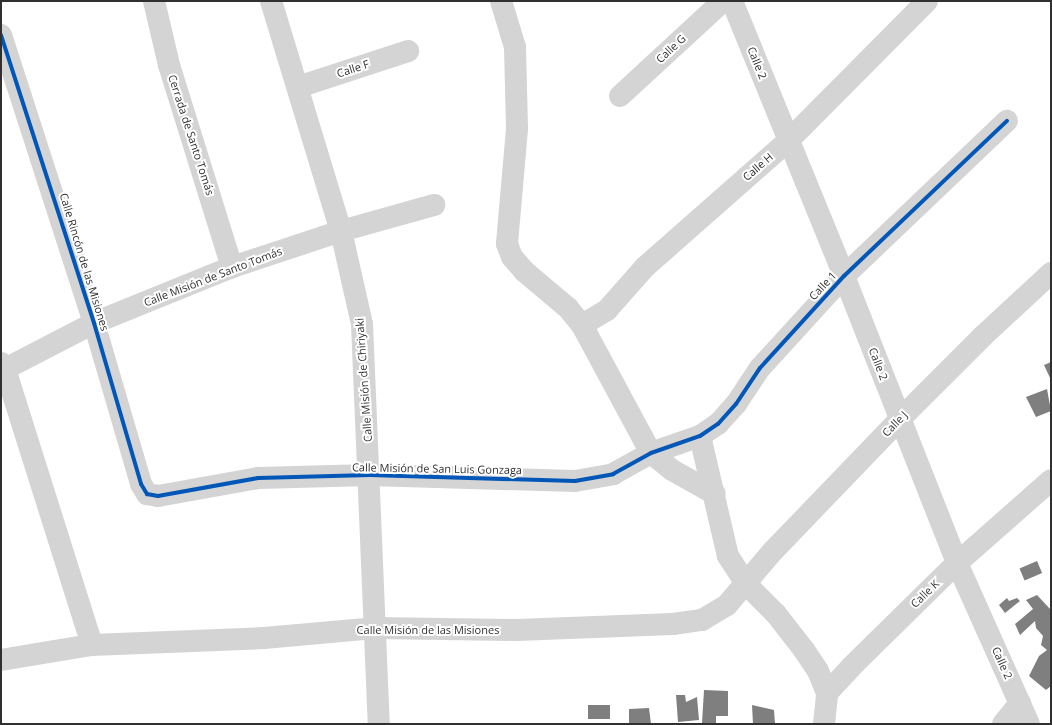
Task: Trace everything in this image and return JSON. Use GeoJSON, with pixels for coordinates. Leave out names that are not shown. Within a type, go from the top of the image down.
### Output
{"type":"FeatureCollection","features":[{"type":"Feature","properties":{"kind":"street","name":"Cerrada de Santo Tomás"},"geometry":{"type":"LineString","coordinates":[[154,1],[169,65],[232,267]]}},
{"type":"Feature","properties":{"kind":"street","name":"Calle Misión de Chiriyaki"},"geometry":{"type":"LineString","coordinates":[[271,1],[342,231],[362,324],[370,475],[379,724]]}},
{"type":"Feature","properties":{"kind":"street"},"geometry":{"type":"LineString","coordinates":[[501,1],[514,48],[517,129],[507,244],[512,257],[524,271],[568,308],[582,325],[651,453],[672,470],[715,494]]}},
{"type":"Feature","properties":{"kind":"street","name":"Calle G"},"geometry":{"type":"LineString","coordinates":[[620,96],[723,1]]}},
{"type":"Feature","properties":{"kind":"street","name":"Calle 2"},"geometry":{"type":"LineString","coordinates":[[732,1],[844,276],[899,420],[957,563],[1029,724]]}},
{"type":"Feature","properties":{"kind":"street","name":"Calle H"},"geometry":{"type":"LineString","coordinates":[[582,325],[607,310],[644,267],[788,141],[927,1]]}},
{"type":"Feature","properties":{"kind":"street","name":"Calle Rincón de las Misiones"},"geometry":{"type":"LineString","coordinates":[[1,35],[94,322],[141,484],[147,494]]}},
{"type":"Feature","properties":{"kind":"street","name":"Calle F"},"geometry":{"type":"LineString","coordinates":[[298,87],[408,51]]}},
{"type":"Feature","properties":{"kind":"street","name":"Calle 1"},"geometry":{"type":"LineString","coordinates":[[651,453],[700,436],[718,424],[736,404],[760,368],[844,276],[1007,121]]}},
{"type":"Feature","properties":{"kind":"street","name":"Calle Misión de Santo Tomás"},"geometry":{"type":"LineString","coordinates":[[2,367],[94,322],[232,267],[342,231],[434,205]]}},
{"type":"Feature","properties":{"kind":"street","name":"Calle J"},"geometry":{"type":"LineString","coordinates":[[746,584],[773,551],[899,420],[983,336],[1051,273]]}},
{"type":"Feature","properties":{"kind":"street"},"geometry":{"type":"LineString","coordinates":[[2,367],[92,645]]}},
{"type":"Feature","properties":{"kind":"street"},"geometry":{"type":"LineString","coordinates":[[700,436],[715,494],[728,556],[746,584],[776,614],[818,671],[827,693],[824,724]]}},
{"type":"Feature","properties":{"kind":"street","name":"Calle Misión de San Luis Gonzaga"},"geometry":{"type":"LineString","coordinates":[[147,494],[158,496],[258,478],[370,475],[575,481],[613,474],[651,453]]}},
{"type":"Feature","properties":{"kind":"street","name":"Calle K"},"geometry":{"type":"LineString","coordinates":[[827,693],[890,627],[957,563],[1051,480]]}},
{"type":"Feature","properties":{"kind":"street","name":"Calle Misión de las Misiones"},"geometry":{"type":"LineString","coordinates":[[1,660],[92,645],[264,638],[375,628],[517,630],[673,624],[702,620],[727,605],[746,584]]}},
{"type":"Feature","properties":{"kind":"street"},"geometry":{"type":"LineString","coordinates":[[1003,724],[1020,703]]}},
{"type":"Feature","properties":{"kind":"building"},"geometry":{"type":"Polygon","coordinates":[[[1051,362],[1051,380],[1044,365],[1051,362]]]}},
{"type":"Feature","properties":{"kind":"building"},"geometry":{"type":"Polygon","coordinates":[[[1047,389],[1051,411],[1036,417],[1026,397],[1047,389]]]}},
{"type":"Feature","properties":{"kind":"building"},"geometry":{"type":"Polygon","coordinates":[[[1037,561],[1042,573],[1025,580],[1020,568],[1037,561]]]}},
{"type":"Feature","properties":{"kind":"building"},"geometry":{"type":"Polygon","coordinates":[[[1037,595],[1051,610],[1051,686],[1046,690],[1029,676],[1039,656],[1047,650],[1041,645],[1043,636],[1036,628],[1035,621],[1020,635],[1015,624],[1033,609],[1026,600],[1037,595]]]}},
{"type":"Feature","properties":{"kind":"building"},"geometry":{"type":"Polygon","coordinates":[[[1007,598],[1009,601],[1017,598],[1020,601],[1005,613],[999,605],[1007,598]]]}},
{"type":"Feature","properties":{"kind":"building"},"geometry":{"type":"Polygon","coordinates":[[[704,690],[728,691],[728,716],[716,716],[716,724],[702,723],[704,690]]]}},
{"type":"Feature","properties":{"kind":"building"},"geometry":{"type":"Polygon","coordinates":[[[676,695],[685,695],[686,702],[697,697],[699,720],[678,722],[676,695]]]}},
{"type":"Feature","properties":{"kind":"building"},"geometry":{"type":"Polygon","coordinates":[[[588,705],[610,705],[610,719],[588,719],[588,705]]]}},
{"type":"Feature","properties":{"kind":"building"},"geometry":{"type":"Polygon","coordinates":[[[752,705],[774,710],[775,724],[753,724],[752,705]]]}},
{"type":"Feature","properties":{"kind":"building"},"geometry":{"type":"Polygon","coordinates":[[[649,708],[651,724],[629,724],[629,709],[649,708]]]}},
{"type":"Feature","properties":{"kind":"cycle path"},"geometry":{"type":"LineString","coordinates":[[1,35],[94,323],[141,484],[147,494],[158,496],[258,478],[370,475],[575,481],[613,474],[651,453],[700,436],[718,424],[736,404],[760,368],[844,276],[1007,121]]}}]}
